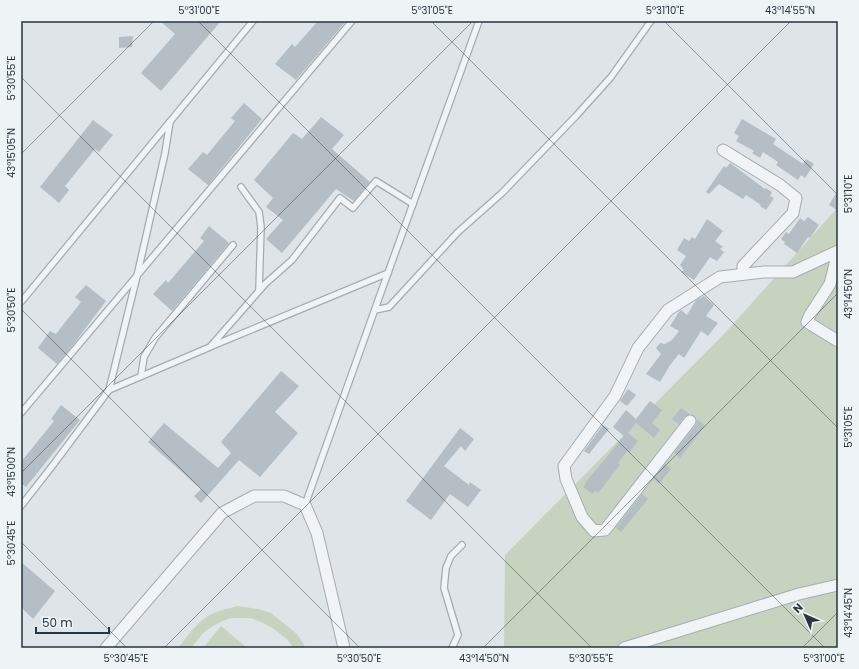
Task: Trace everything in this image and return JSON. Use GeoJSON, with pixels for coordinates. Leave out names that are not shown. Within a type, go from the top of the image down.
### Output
{"type":"FeatureCollection","features":[{"type":"Feature","properties":{"kind":"street"},"geometry":{"type":"LineString","coordinates":[[723,150],[780,185],[796,198],[793,213],[743,266],[743,274]]}},
{"type":"Feature","properties":{"kind":"street"},"geometry":{"type":"LineString","coordinates":[[690,421],[605,530],[594,531],[582,517],[566,479],[564,466],[615,396],[638,348],[668,310],[720,277],[764,272],[793,272],[838,251]]}},
{"type":"Feature","properties":{"kind":"street"},"geometry":{"type":"LineString","coordinates":[[838,251],[830,284],[807,322],[838,341]]}},
{"type":"Feature","properties":{"kind":"street"},"geometry":{"type":"LineString","coordinates":[[106,648],[222,513],[254,496],[284,496],[306,505],[317,533],[344,648]]}},
{"type":"Feature","properties":{"kind":"street"},"geometry":{"type":"LineString","coordinates":[[624,648],[799,594],[838,585]]}},
{"type":"Feature","properties":{"kind":"lane"},"geometry":{"type":"LineString","coordinates":[[21,302],[253,21]]}},
{"type":"Feature","properties":{"kind":"lane"},"geometry":{"type":"LineString","coordinates":[[21,413],[352,21]]}},
{"type":"Feature","properties":{"kind":"lane"},"geometry":{"type":"LineString","coordinates":[[306,505],[374,310],[479,21]]}},
{"type":"Feature","properties":{"kind":"lane"},"geometry":{"type":"LineString","coordinates":[[374,310],[388,307],[458,232],[502,193],[576,116],[611,77],[651,21]]}},
{"type":"Feature","properties":{"kind":"lane"},"geometry":{"type":"LineString","coordinates":[[21,506],[53,466],[109,390],[165,153],[170,122]]}},
{"type":"Feature","properties":{"kind":"lane"},"geometry":{"type":"LineString","coordinates":[[210,347],[265,284],[292,260],[340,198],[353,208],[376,181],[413,204]]}},
{"type":"Feature","properties":{"kind":"lane"},"geometry":{"type":"LineString","coordinates":[[241,187],[259,212],[261,227],[259,291]]}},
{"type":"Feature","properties":{"kind":"lane"},"geometry":{"type":"LineString","coordinates":[[141,376],[144,357],[155,338],[233,245]]}},
{"type":"Feature","properties":{"kind":"lane"},"geometry":{"type":"LineString","coordinates":[[109,390],[388,273]]}},
{"type":"Feature","properties":{"kind":"lane"},"geometry":{"type":"LineString","coordinates":[[452,648],[458,635],[444,588],[446,568],[451,556],[462,545]]}},
{"type":"Feature","properties":{"kind":"green space"},"geometry":{"type":"Polygon","coordinates":[[[838,207],[838,648],[504,648],[505,555],[724,334],[838,207]]]}},
{"type":"Feature","properties":{"kind":"green space"},"geometry":{"type":"Polygon","coordinates":[[[238,606],[258,609],[271,613],[297,634],[306,648],[293,648],[289,641],[274,629],[251,618],[231,618],[204,632],[191,648],[178,648],[194,628],[205,618],[216,612],[238,606]]]}},
{"type":"Feature","properties":{"kind":"green space"},"geometry":{"type":"Polygon","coordinates":[[[221,626],[247,648],[203,648],[221,626]]]}},
{"type":"Feature","properties":{"kind":"building"},"geometry":{"type":"Polygon","coordinates":[[[160,21],[221,21],[161,91],[141,73],[175,34],[160,21]]]}},
{"type":"Feature","properties":{"kind":"building"},"geometry":{"type":"Polygon","coordinates":[[[318,21],[346,21],[296,80],[275,64],[292,44],[295,47],[318,21]]]}},
{"type":"Feature","properties":{"kind":"building"},"geometry":{"type":"Polygon","coordinates":[[[133,36],[132,47],[119,48],[119,37],[133,36]]]}},
{"type":"Feature","properties":{"kind":"building"},"geometry":{"type":"Polygon","coordinates":[[[244,103],[262,119],[208,185],[188,169],[203,152],[207,155],[235,121],[231,118],[244,103]]]}},
{"type":"Feature","properties":{"kind":"building"},"geometry":{"type":"Polygon","coordinates":[[[321,117],[344,135],[332,149],[370,182],[354,201],[336,189],[282,253],[266,239],[283,220],[266,207],[273,198],[254,180],[293,133],[302,139],[321,117]]]}},
{"type":"Feature","properties":{"kind":"building"},"geometry":{"type":"Polygon","coordinates":[[[742,119],[776,139],[773,144],[803,164],[806,159],[814,164],[805,178],[801,175],[798,180],[776,165],[778,162],[763,152],[760,158],[752,153],[754,151],[736,141],[739,136],[734,133],[742,119]]]}},
{"type":"Feature","properties":{"kind":"building"},"geometry":{"type":"Polygon","coordinates":[[[93,120],[113,135],[99,152],[95,149],[65,186],[69,190],[59,203],[40,187],[93,120]]]}},
{"type":"Feature","properties":{"kind":"building"},"geometry":{"type":"Polygon","coordinates":[[[730,163],[765,189],[766,188],[772,192],[770,196],[774,198],[766,210],[746,195],[743,199],[719,184],[709,194],[706,192],[724,166],[726,168],[730,163]]]}},
{"type":"Feature","properties":{"kind":"building"},"geometry":{"type":"Polygon","coordinates":[[[838,190],[838,211],[829,205],[838,190]]]}},
{"type":"Feature","properties":{"kind":"building"},"geometry":{"type":"Polygon","coordinates":[[[808,217],[819,225],[810,238],[808,237],[797,253],[784,244],[785,242],[781,239],[786,232],[789,234],[800,218],[804,221],[808,217]]]}},
{"type":"Feature","properties":{"kind":"building"},"geometry":{"type":"Polygon","coordinates":[[[707,219],[723,231],[715,241],[723,247],[720,249],[724,252],[717,261],[710,257],[694,280],[681,272],[684,270],[680,265],[686,256],[677,250],[684,238],[689,241],[692,237],[695,239],[707,219]]]}},
{"type":"Feature","properties":{"kind":"building"},"geometry":{"type":"Polygon","coordinates":[[[209,226],[229,243],[172,311],[153,294],[166,280],[168,283],[204,241],[200,238],[209,226]]]}},
{"type":"Feature","properties":{"kind":"building"},"geometry":{"type":"Polygon","coordinates":[[[86,285],[106,301],[57,364],[38,348],[50,331],[56,334],[81,302],[75,297],[86,285]]]}},
{"type":"Feature","properties":{"kind":"building"},"geometry":{"type":"Polygon","coordinates":[[[704,296],[714,305],[706,316],[718,323],[708,336],[701,331],[684,358],[679,354],[670,365],[660,382],[646,374],[661,354],[656,348],[660,343],[665,344],[672,340],[679,331],[670,326],[679,312],[681,310],[687,315],[696,300],[704,296]]]}},
{"type":"Feature","properties":{"kind":"building"},"geometry":{"type":"Polygon","coordinates":[[[281,371],[299,386],[275,412],[298,433],[260,477],[239,460],[201,503],[194,496],[201,489],[148,442],[164,423],[218,468],[231,453],[221,442],[281,371]]]}},
{"type":"Feature","properties":{"kind":"building"},"geometry":{"type":"Polygon","coordinates":[[[628,389],[636,395],[627,406],[620,401],[628,389]]]}},
{"type":"Feature","properties":{"kind":"building"},"geometry":{"type":"Polygon","coordinates":[[[650,401],[662,410],[652,423],[660,430],[654,438],[636,423],[628,433],[638,441],[629,453],[627,451],[618,463],[620,465],[598,493],[595,491],[592,494],[583,487],[585,483],[624,436],[613,427],[626,410],[636,419],[650,401]]]}},
{"type":"Feature","properties":{"kind":"building"},"geometry":{"type":"Polygon","coordinates":[[[61,405],[80,420],[26,487],[21,483],[21,462],[54,421],[51,419],[61,405]]]}},
{"type":"Feature","properties":{"kind":"building"},"geometry":{"type":"Polygon","coordinates":[[[681,408],[690,414],[685,416],[679,424],[672,419],[681,408]]]}},
{"type":"Feature","properties":{"kind":"building"},"geometry":{"type":"Polygon","coordinates":[[[697,419],[705,426],[680,458],[674,453],[696,425],[697,419]]]}},
{"type":"Feature","properties":{"kind":"building"},"geometry":{"type":"Polygon","coordinates":[[[603,425],[609,429],[589,454],[584,451],[603,425]]]}},
{"type":"Feature","properties":{"kind":"building"},"geometry":{"type":"Polygon","coordinates":[[[460,428],[474,439],[465,451],[461,446],[444,466],[469,485],[470,482],[481,490],[468,507],[450,494],[431,520],[406,501],[460,428]]]}},
{"type":"Feature","properties":{"kind":"building"},"geometry":{"type":"Polygon","coordinates":[[[665,464],[671,469],[659,484],[654,479],[665,464]]]}},
{"type":"Feature","properties":{"kind":"building"},"geometry":{"type":"Polygon","coordinates":[[[642,494],[648,499],[621,532],[616,528],[642,494]]]}},
{"type":"Feature","properties":{"kind":"building"},"geometry":{"type":"Polygon","coordinates":[[[21,562],[55,591],[33,619],[21,607],[21,562]]]}}]}
